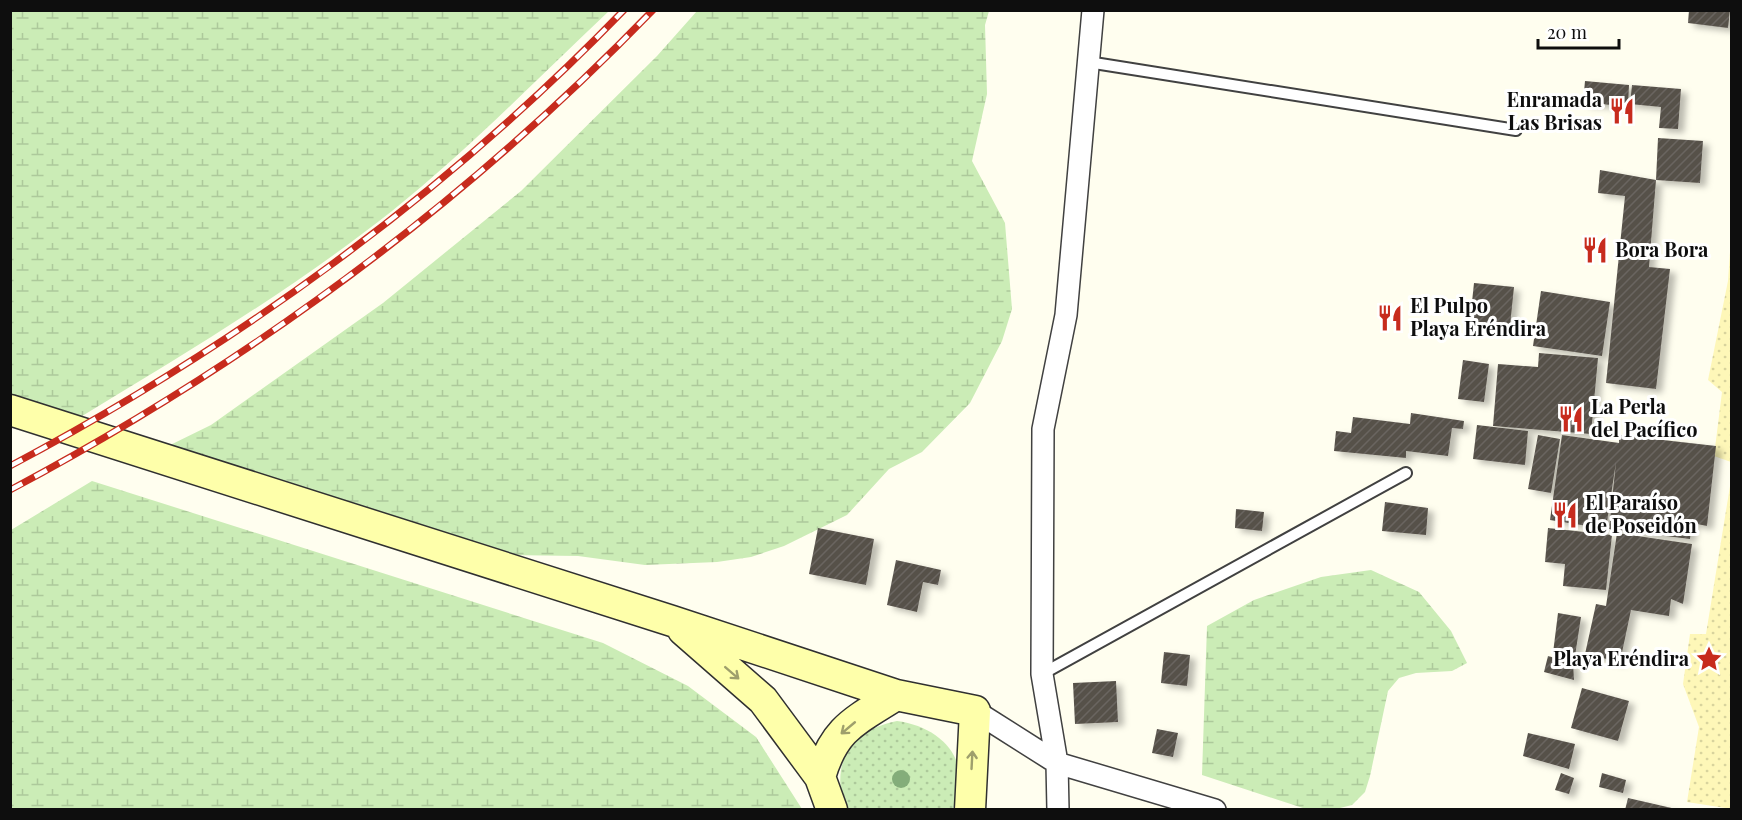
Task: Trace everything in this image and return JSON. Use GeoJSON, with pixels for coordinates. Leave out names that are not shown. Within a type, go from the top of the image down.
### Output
{"type":"FeatureCollection","features":[{"type":"Feature","properties":{"kind":"main road"},"geometry":{"type":"LineString","coordinates":[[10,410],[672,621],[896,695],[975,711],[969,810]]}},
{"type":"Feature","properties":{"kind":"main road"},"geometry":{"type":"LineString","coordinates":[[672,621],[763,700],[820,777],[832,810]]}},
{"type":"Feature","properties":{"kind":"main road"},"geometry":{"type":"LineString","coordinates":[[820,777],[833,742],[845,728],[896,695]]}},
{"type":"Feature","properties":{"kind":"street"},"geometry":{"type":"LineString","coordinates":[[1058,810],[1057,763],[1042,674],[1043,429],[1066,315],[1093,10]]}},
{"type":"Feature","properties":{"kind":"street"},"geometry":{"type":"LineString","coordinates":[[975,711],[1057,763],[1215,810]]}},
{"type":"Feature","properties":{"kind":"lane"},"geometry":{"type":"LineString","coordinates":[[1088,62],[1516,130]]}},
{"type":"Feature","properties":{"kind":"lane"},"geometry":{"type":"LineString","coordinates":[[1042,674],[1406,473]]}},
{"type":"Feature","properties":{"kind":"green space"},"geometry":{"type":"Polygon","coordinates":[[[11,11],[609,11],[475,139],[392,211],[276,295],[74,421],[11,400],[11,11]]]}},
{"type":"Feature","properties":{"kind":"green space"},"geometry":{"type":"Polygon","coordinates":[[[697,11],[989,11],[985,25],[987,94],[972,161],[1005,223],[1012,309],[1002,341],[970,403],[922,452],[889,469],[847,515],[784,546],[751,557],[717,562],[645,565],[578,556],[507,555],[160,450],[211,425],[383,303],[521,191],[657,56],[697,11]]]}},
{"type":"Feature","properties":{"kind":"green space"},"geometry":{"type":"Polygon","coordinates":[[[92,481],[603,643],[688,686],[756,737],[802,809],[11,809],[11,530],[92,481]]]}},
{"type":"Feature","properties":{"kind":"green space"},"geometry":{"type":"Polygon","coordinates":[[[1371,570],[1419,592],[1451,631],[1467,663],[1452,671],[1416,673],[1399,678],[1388,691],[1365,792],[1352,805],[1336,809],[1306,809],[1202,775],[1207,626],[1254,600],[1321,577],[1371,570]]]}},
{"type":"Feature","properties":{"kind":"green space"},"geometry":{"type":"Polygon","coordinates":[[[897,721],[928,731],[941,739],[950,750],[957,763],[960,777],[959,792],[953,809],[845,809],[840,777],[847,752],[866,732],[897,721]]]}},
{"type":"Feature","properties":{"kind":"sand"},"geometry":{"type":"Polygon","coordinates":[[[1731,237],[1731,462],[1714,456],[1722,392],[1708,380],[1728,281],[1731,237]]]}},
{"type":"Feature","properties":{"kind":"sand","name":"Playa Eréndira"},"geometry":{"type":"Polygon","coordinates":[[[1731,480],[1732,809],[1687,802],[1699,727],[1683,684],[1690,634],[1706,634],[1731,480]]]}},
{"type":"Feature","properties":{"kind":"building"},"geometry":{"type":"Polygon","coordinates":[[[1689,10],[1730,10],[1728,28],[1688,23],[1689,10]]]}},
{"type":"Feature","properties":{"kind":"building"},"geometry":{"type":"Polygon","coordinates":[[[1585,81],[1629,85],[1628,106],[1583,103],[1585,81]]]}},
{"type":"Feature","properties":{"kind":"building"},"geometry":{"type":"Polygon","coordinates":[[[1632,85],[1681,89],[1678,129],[1659,128],[1661,107],[1630,104],[1632,85]]]}},
{"type":"Feature","properties":{"kind":"building"},"geometry":{"type":"Polygon","coordinates":[[[1658,138],[1703,141],[1700,183],[1656,180],[1658,138]]]}},
{"type":"Feature","properties":{"kind":"building"},"geometry":{"type":"Polygon","coordinates":[[[1600,170],[1656,180],[1649,267],[1670,269],[1656,389],[1606,383],[1625,196],[1598,193],[1600,170]]]}},
{"type":"Feature","properties":{"kind":"building"},"geometry":{"type":"Polygon","coordinates":[[[1474,283],[1514,287],[1510,326],[1470,321],[1474,283]]]}},
{"type":"Feature","properties":{"kind":"building"},"geometry":{"type":"Polygon","coordinates":[[[1541,291],[1610,302],[1602,356],[1533,346],[1541,291]]]}},
{"type":"Feature","properties":{"kind":"building"},"geometry":{"type":"Polygon","coordinates":[[[1539,353],[1598,358],[1591,434],[1493,426],[1498,364],[1538,367],[1539,353]]]}},
{"type":"Feature","properties":{"kind":"building"},"geometry":{"type":"Polygon","coordinates":[[[1463,360],[1489,364],[1484,402],[1458,399],[1463,360]]]}},
{"type":"Feature","properties":{"kind":"building"},"geometry":{"type":"Polygon","coordinates":[[[1411,413],[1464,421],[1463,429],[1452,428],[1448,456],[1406,451],[1406,458],[1334,451],[1336,431],[1351,433],[1353,417],[1410,424],[1411,413]]]}},
{"type":"Feature","properties":{"kind":"building"},"geometry":{"type":"Polygon","coordinates":[[[1477,425],[1528,431],[1525,465],[1473,459],[1477,425]]]}},
{"type":"Feature","properties":{"kind":"building"},"geometry":{"type":"Polygon","coordinates":[[[1538,435],[1560,439],[1551,493],[1528,489],[1538,435]]]}},
{"type":"Feature","properties":{"kind":"building"},"geometry":{"type":"Polygon","coordinates":[[[1562,435],[1619,443],[1619,435],[1716,446],[1707,526],[1692,523],[1690,539],[1609,529],[1616,462],[1606,529],[1550,520],[1562,435]]]}},
{"type":"Feature","properties":{"kind":"building"},"geometry":{"type":"Polygon","coordinates":[[[1385,502],[1428,508],[1426,535],[1382,531],[1385,502]]]}},
{"type":"Feature","properties":{"kind":"building"},"geometry":{"type":"Polygon","coordinates":[[[1236,509],[1264,512],[1262,531],[1235,528],[1236,509]]]}},
{"type":"Feature","properties":{"kind":"building"},"geometry":{"type":"Polygon","coordinates":[[[818,528],[874,539],[866,585],[809,574],[818,528]]]}},
{"type":"Feature","properties":{"kind":"building"},"geometry":{"type":"Polygon","coordinates":[[[1548,528],[1612,535],[1606,590],[1563,586],[1565,564],[1545,562],[1548,528]]]}},
{"type":"Feature","properties":{"kind":"building"},"geometry":{"type":"Polygon","coordinates":[[[1617,533],[1692,544],[1683,604],[1671,599],[1669,616],[1631,610],[1620,662],[1585,654],[1596,604],[1606,606],[1617,533]]]}},
{"type":"Feature","properties":{"kind":"building"},"geometry":{"type":"Polygon","coordinates":[[[896,560],[941,570],[938,585],[923,582],[917,612],[887,605],[896,560]]]}},
{"type":"Feature","properties":{"kind":"building"},"geometry":{"type":"Polygon","coordinates":[[[1558,613],[1581,617],[1575,656],[1553,653],[1558,613]]]}},
{"type":"Feature","properties":{"kind":"building"},"geometry":{"type":"Polygon","coordinates":[[[1164,652],[1190,655],[1187,686],[1161,683],[1164,652]]]}},
{"type":"Feature","properties":{"kind":"building"},"geometry":{"type":"Polygon","coordinates":[[[1548,656],[1573,663],[1574,680],[1544,672],[1548,656]]]}},
{"type":"Feature","properties":{"kind":"building"},"geometry":{"type":"Polygon","coordinates":[[[1116,681],[1118,722],[1075,724],[1073,683],[1116,681]]]}},
{"type":"Feature","properties":{"kind":"building"},"geometry":{"type":"Polygon","coordinates":[[[1582,688],[1629,701],[1618,741],[1571,728],[1582,688]]]}},
{"type":"Feature","properties":{"kind":"building"},"geometry":{"type":"Polygon","coordinates":[[[1157,729],[1178,733],[1173,757],[1152,753],[1157,729]]]}},
{"type":"Feature","properties":{"kind":"building"},"geometry":{"type":"Polygon","coordinates":[[[1528,733],[1575,744],[1569,769],[1523,756],[1528,733]]]}},
{"type":"Feature","properties":{"kind":"building"},"geometry":{"type":"Polygon","coordinates":[[[1561,773],[1574,778],[1569,794],[1555,790],[1561,773]]]}},
{"type":"Feature","properties":{"kind":"building"},"geometry":{"type":"Polygon","coordinates":[[[1602,773],[1626,780],[1623,793],[1599,787],[1602,773]]]}},
{"type":"Feature","properties":{"kind":"building"},"geometry":{"type":"Polygon","coordinates":[[[1628,798],[1676,809],[1676,810],[1625,810],[1628,798]]]}},
{"type":"Feature","properties":{"kind":"railway"},"geometry":{"type":"LineString","coordinates":[[10,466],[94,420],[176,370],[256,318],[335,262],[485,142],[624,10]]}},
{"type":"Feature","properties":{"kind":"railway"},"geometry":{"type":"LineString","coordinates":[[10,490],[184,389],[268,334],[350,275],[507,149],[653,10]]}},
{"type":"Feature","properties":{"kind":"place","name":"Enramada Las Brisas"},"geometry":{"type":"Point","coordinates":[1622,111]}},
{"type":"Feature","properties":{"kind":"place","name":"Bora Bora"},"geometry":{"type":"Point","coordinates":[1595,250]}},
{"type":"Feature","properties":{"kind":"place","name":"El Pulpo Playa Eréndira"},"geometry":{"type":"Point","coordinates":[1390,318]}},
{"type":"Feature","properties":{"kind":"place","name":"La Perla del Pacífico"},"geometry":{"type":"Point","coordinates":[1571,419]}},
{"type":"Feature","properties":{"kind":"place","name":"El Paraíso de Poseidón"},"geometry":{"type":"Point","coordinates":[1565,515]}},
{"type":"Feature","properties":{"kind":"place","name":"Playa Eréndira"},"geometry":{"type":"Point","coordinates":[1709,659]}}]}
